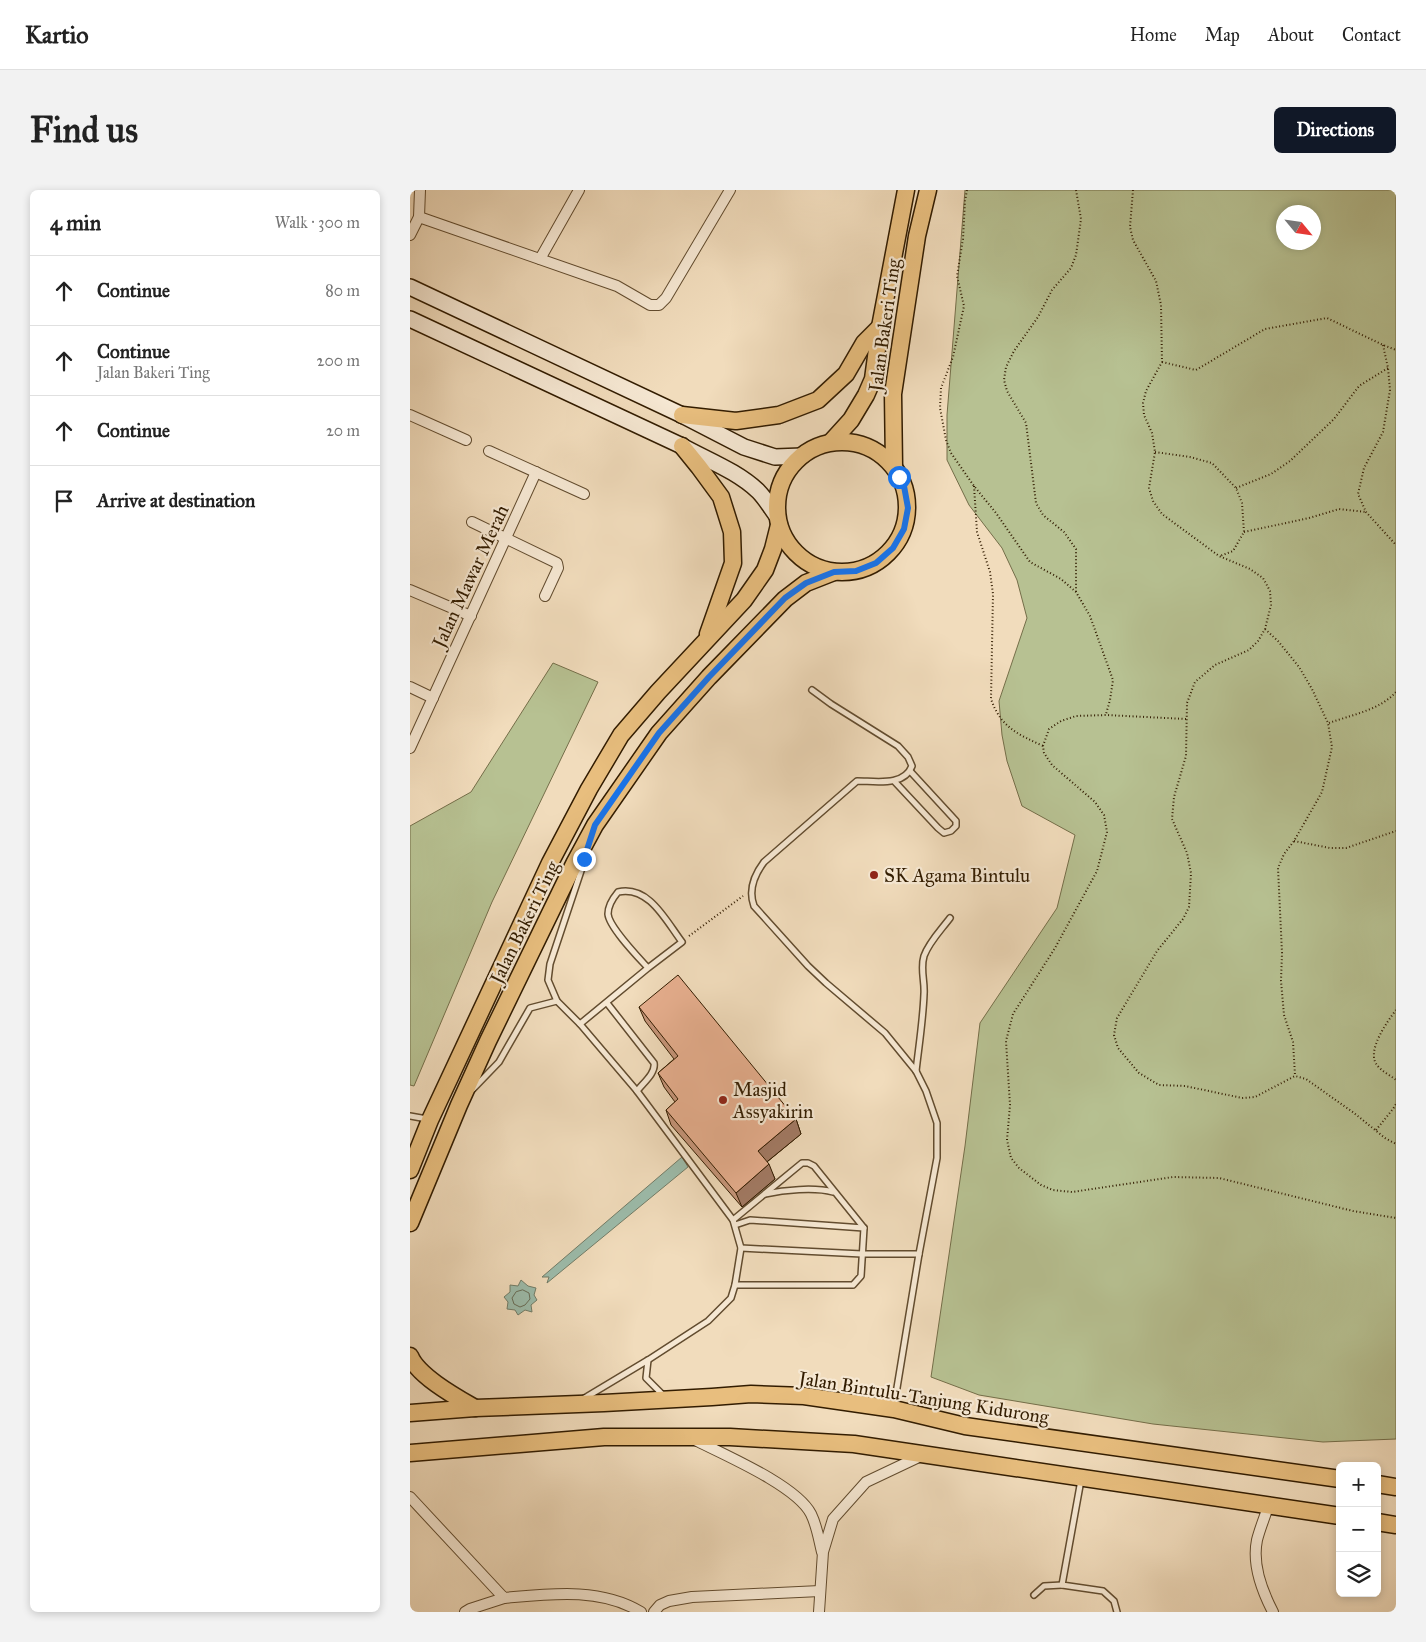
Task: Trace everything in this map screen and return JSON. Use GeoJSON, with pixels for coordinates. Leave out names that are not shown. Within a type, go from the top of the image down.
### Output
{"type":"FeatureCollection","features":[{"type":"Feature","properties":{"kind":"main road","name":"Jalan Bakeri Ting"},"geometry":{"type":"LineString","coordinates":[[831,442],[851,420],[873,379],[880,328],[906,190]]}},
{"type":"Feature","properties":{"kind":"main road","name":"Jalan Bakeri Ting"},"geometry":{"type":"LineString","coordinates":[[894,467],[892,394],[917,236],[928,190]]}},
{"type":"Feature","properties":{"kind":"main road"},"geometry":{"type":"LineString","coordinates":[[412,286],[682,415],[744,447],[775,457],[802,456]]}},
{"type":"Feature","properties":{"kind":"main road"},"geometry":{"type":"LineString","coordinates":[[410,318],[682,446],[744,480],[760,493],[778,520],[787,542],[800,557],[816,567],[834,572],[856,571],[876,563],[893,548],[900,536],[904,529],[908,508],[904,486],[894,467],[882,454],[866,446],[849,442],[831,442],[815,447],[790,468],[782,482],[777,499],[778,520]]}},
{"type":"Feature","properties":{"kind":"main road"},"geometry":{"type":"LineString","coordinates":[[682,415],[736,421],[779,415],[818,400],[846,374],[864,343],[880,328]]}},
{"type":"Feature","properties":{"kind":"main road"},"geometry":{"type":"LineString","coordinates":[[682,446],[721,497],[732,532],[733,563],[706,641]]}},
{"type":"Feature","properties":{"kind":"main road","name":"Jalan Bakeri Ting"},"geometry":{"type":"LineString","coordinates":[[410,1170],[430,1120],[550,862],[589,790],[621,735],[658,692],[744,600],[765,570],[773,549],[778,520]]}},
{"type":"Feature","properties":{"kind":"main road","name":"Jalan Bakeri Ting"},"geometry":{"type":"LineString","coordinates":[[410,1224],[458,1105],[575,862],[595,825],[659,733],[709,677],[785,598],[806,583],[834,572]]}},
{"type":"Feature","properties":{"kind":"main road"},"geometry":{"type":"LineString","coordinates":[[410,1356],[412,1362],[432,1381],[475,1408]]}},
{"type":"Feature","properties":{"kind":"main road","name":"Jalan Bintulu-Tanjung Kidurong"},"geometry":{"type":"LineString","coordinates":[[410,1413],[751,1394],[804,1396],[894,1409],[965,1426],[1336,1478]]}},
{"type":"Feature","properties":{"kind":"main road"},"geometry":{"type":"LineString","coordinates":[[410,1453],[604,1437],[730,1437],[854,1444],[1336,1515]]}},
{"type":"Feature","properties":{"kind":"main road"},"geometry":{"type":"LineString","coordinates":[[1381,1485],[1396,1487]]}},
{"type":"Feature","properties":{"kind":"main road"},"geometry":{"type":"LineString","coordinates":[[1381,1523],[1396,1525]]}},
{"type":"Feature","properties":{"kind":"street"},"geometry":{"type":"LineString","coordinates":[[410,234],[419,218],[420,190]]}},
{"type":"Feature","properties":{"kind":"street"},"geometry":{"type":"LineString","coordinates":[[540,259],[579,190]]}},
{"type":"Feature","properties":{"kind":"street"},"geometry":{"type":"LineString","coordinates":[[419,218],[617,286],[650,304],[660,305],[730,190]]}},
{"type":"Feature","properties":{"kind":"street"},"geometry":{"type":"LineString","coordinates":[[410,415],[466,440]]}},
{"type":"Feature","properties":{"kind":"street"},"geometry":{"type":"LineString","coordinates":[[489,451],[584,494]]}},
{"type":"Feature","properties":{"kind":"street","name":"Jalan Mawar Merah"},"geometry":{"type":"LineString","coordinates":[[410,748],[536,472]]}},
{"type":"Feature","properties":{"kind":"street"},"geometry":{"type":"LineString","coordinates":[[472,522],[557,564],[558,568],[545,596]]}},
{"type":"Feature","properties":{"kind":"street"},"geometry":{"type":"LineString","coordinates":[[410,590],[470,616]]}},
{"type":"Feature","properties":{"kind":"street"},"geometry":{"type":"LineString","coordinates":[[410,687],[433,698]]}},
{"type":"Feature","properties":{"kind":"street"},"geometry":{"type":"LineString","coordinates":[[690,1437],[744,1465],[796,1496],[811,1514],[823,1552]]}},
{"type":"Feature","properties":{"kind":"street"},"geometry":{"type":"LineString","coordinates":[[819,1612],[823,1552],[833,1520],[866,1482],[924,1455]]}},
{"type":"Feature","properties":{"kind":"street"},"geometry":{"type":"LineString","coordinates":[[410,1497],[504,1598]]}},
{"type":"Feature","properties":{"kind":"street"},"geometry":{"type":"LineString","coordinates":[[1268,1506],[1257,1541],[1256,1568],[1273,1612]]}},
{"type":"Feature","properties":{"kind":"street"},"geometry":{"type":"LineString","coordinates":[[654,1612],[660,1605],[669,1601],[692,1597],[820,1591]]}},
{"type":"Feature","properties":{"kind":"street"},"geometry":{"type":"LineString","coordinates":[[465,1612],[504,1598],[561,1593],[608,1598],[641,1612]]}},
{"type":"Feature","properties":{"kind":"lane"},"geometry":{"type":"LineString","coordinates":[[812,690],[898,746],[908,757],[912,766],[910,771],[895,782],[857,781],[764,862],[757,871],[751,890],[751,900],[754,906],[808,966],[885,1033],[916,1071],[926,1091],[936,1122],[937,1158],[919,1254],[894,1409]]}},
{"type":"Feature","properties":{"kind":"lane"},"geometry":{"type":"LineString","coordinates":[[895,782],[938,828],[944,833],[951,831],[956,826],[956,821],[910,771]]}},
{"type":"Feature","properties":{"kind":"lane"},"geometry":{"type":"LineString","coordinates":[[575,1404],[708,1321],[731,1298],[741,1248],[734,1222],[637,1091],[580,1024],[557,1001],[548,980],[550,964],[595,825]]}},
{"type":"Feature","properties":{"kind":"lane"},"geometry":{"type":"LineString","coordinates":[[580,1024],[682,942],[653,904],[646,898],[636,892],[626,890],[618,892],[609,906],[608,916],[612,925],[648,968]]}},
{"type":"Feature","properties":{"kind":"lane"},"geometry":{"type":"LineString","coordinates":[[916,1071],[923,1017],[924,988],[922,969],[924,956],[928,946],[950,918]]}},
{"type":"Feature","properties":{"kind":"lane"},"geometry":{"type":"LineString","coordinates":[[458,1105],[499,1062],[530,1008],[557,1001]]}},
{"type":"Feature","properties":{"kind":"lane"},"geometry":{"type":"LineString","coordinates":[[607,1003],[654,1063],[655,1067],[652,1072],[637,1091]]}},
{"type":"Feature","properties":{"kind":"lane"},"geometry":{"type":"LineString","coordinates":[[410,1116],[430,1120]]}},
{"type":"Feature","properties":{"kind":"lane"},"geometry":{"type":"LineString","coordinates":[[734,1222],[802,1163],[808,1163],[814,1166],[864,1228],[861,1276],[853,1285],[735,1285]]}},
{"type":"Feature","properties":{"kind":"lane"},"geometry":{"type":"LineString","coordinates":[[764,1194],[777,1191],[825,1190],[834,1192]]}},
{"type":"Feature","properties":{"kind":"lane"},"geometry":{"type":"LineString","coordinates":[[734,1222],[750,1220],[864,1228]]}},
{"type":"Feature","properties":{"kind":"lane"},"geometry":{"type":"LineString","coordinates":[[741,1248],[862,1254],[919,1254]]}},
{"type":"Feature","properties":{"kind":"lane"},"geometry":{"type":"LineString","coordinates":[[648,1360],[646,1378],[668,1400]]}},
{"type":"Feature","properties":{"kind":"lane"},"geometry":{"type":"LineString","coordinates":[[1062,1585],[1082,1478]]}},
{"type":"Feature","properties":{"kind":"lane"},"geometry":{"type":"LineString","coordinates":[[1034,1594],[1044,1586],[1062,1585],[1103,1591],[1114,1601],[1117,1612]]}},
{"type":"Feature","properties":{"kind":"path"},"geometry":{"type":"LineString","coordinates":[[967,190],[964,202],[964,239],[957,276],[964,306],[953,357],[940,388],[940,408],[946,440],[951,453],[1030,562],[1061,579],[1076,592],[1090,616],[1112,680],[1106,715]]}},
{"type":"Feature","properties":{"kind":"path"},"geometry":{"type":"LineString","coordinates":[[1076,190],[1082,219],[1076,255],[1071,268],[1052,290],[1038,317],[1014,351],[1006,367],[1004,380],[1007,391],[1026,423],[1036,503],[1043,515],[1064,532],[1076,549],[1076,592]]}},
{"type":"Feature","properties":{"kind":"path"},"geometry":{"type":"LineString","coordinates":[[1133,190],[1130,227],[1133,240],[1156,281],[1161,306],[1162,362],[1146,391],[1143,403],[1144,415],[1152,433],[1155,452],[1149,488],[1153,501],[1162,514],[1219,556],[1250,569],[1263,578],[1270,591],[1271,605],[1265,629],[1258,641],[1248,650],[1215,666],[1195,682],[1186,703],[1186,756],[1174,797],[1172,819],[1187,853],[1191,874],[1189,907],[1183,919],[1157,951],[1117,1018],[1114,1035],[1118,1048],[1139,1073],[1159,1085],[1185,1086],[1242,1098],[1256,1097],[1295,1076],[1306,1079],[1385,1138],[1396,1144]]}},
{"type":"Feature","properties":{"kind":"path"},"geometry":{"type":"LineString","coordinates":[[1162,362],[1196,370],[1264,329],[1327,318],[1396,350]]}},
{"type":"Feature","properties":{"kind":"path"},"geometry":{"type":"LineString","coordinates":[[1383,345],[1390,390],[1383,432],[1364,468],[1358,494],[1366,512],[1396,545]]}},
{"type":"Feature","properties":{"kind":"path"},"geometry":{"type":"LineString","coordinates":[[1236,488],[1271,474],[1290,460],[1334,419],[1359,386],[1388,368]]}},
{"type":"Feature","properties":{"kind":"path"},"geometry":{"type":"LineString","coordinates":[[1155,452],[1190,457],[1212,463],[1236,488],[1242,503],[1244,532],[1233,551],[1219,556]]}},
{"type":"Feature","properties":{"kind":"path"},"geometry":{"type":"LineString","coordinates":[[974,486],[977,532],[990,572],[993,594],[991,699],[996,712],[1013,732],[1043,746]]}},
{"type":"Feature","properties":{"kind":"path"},"geometry":{"type":"LineString","coordinates":[[1244,532],[1309,518],[1339,509],[1366,512]]}},
{"type":"Feature","properties":{"kind":"path"},"geometry":{"type":"LineString","coordinates":[[1265,629],[1278,641],[1312,689],[1328,723],[1332,747],[1322,792],[1294,841],[1284,854],[1278,868],[1282,953],[1281,981],[1284,1015],[1294,1042],[1295,1076]]}},
{"type":"Feature","properties":{"kind":"path"},"geometry":{"type":"LineString","coordinates":[[1328,723],[1380,705],[1396,692]]}},
{"type":"Feature","properties":{"kind":"path"},"geometry":{"type":"LineString","coordinates":[[1186,719],[1106,715],[1076,716],[1061,721],[1049,729],[1043,746],[1044,753],[1052,765],[1095,802],[1104,815],[1107,832],[1097,871],[1055,948],[1014,1014],[1006,1041],[1010,1105],[1007,1140],[1012,1158],[1019,1168],[1041,1185],[1053,1190],[1072,1192],[1173,1177],[1219,1178],[1353,1211],[1396,1218]]}},
{"type":"Feature","properties":{"kind":"path"},"geometry":{"type":"LineString","coordinates":[[1294,841],[1330,848],[1346,848],[1396,831]]}},
{"type":"Feature","properties":{"kind":"path"},"geometry":{"type":"LineString","coordinates":[[682,942],[751,890]]}},
{"type":"Feature","properties":{"kind":"path"},"geometry":{"type":"LineString","coordinates":[[1396,1010],[1375,1045],[1374,1058],[1377,1065],[1396,1080]]}},
{"type":"Feature","properties":{"kind":"path"},"geometry":{"type":"LineString","coordinates":[[1376,1130],[1396,1104]]}},
{"type":"Feature","properties":{"kind":"green space"},"geometry":{"type":"Polygon","coordinates":[[[965,190],[1396,190],[1396,1439],[1323,1442],[1153,1424],[979,1395],[931,1377],[965,1146],[980,1023],[1057,908],[1075,835],[1022,806],[1007,761],[1002,735],[999,701],[1027,618],[1017,580],[1002,548],[969,505],[947,460],[947,415],[965,190]]]}},
{"type":"Feature","properties":{"kind":"green space"},"geometry":{"type":"Polygon","coordinates":[[[553,663],[598,682],[492,902],[414,1086],[410,1085],[410,826],[471,792],[553,663]]]}},
{"type":"Feature","properties":{"kind":"water"},"geometry":{"type":"Polygon","coordinates":[[[682,1157],[688,1167],[547,1283],[549,1277],[542,1277],[682,1157]]]}},
{"type":"Feature","properties":{"kind":"water"},"geometry":{"type":"Polygon","coordinates":[[[521,1280],[528,1286],[536,1288],[534,1295],[537,1300],[531,1305],[532,1312],[525,1310],[518,1315],[515,1310],[507,1309],[508,1302],[504,1297],[510,1292],[510,1285],[518,1286],[521,1280]]]}},
{"type":"Feature","properties":{"kind":"building","name":"Masjid Assyakirin"},"geometry":{"type":"Polygon","coordinates":[[[678,975],[796,1119],[758,1151],[769,1164],[736,1193],[666,1110],[678,1099],[658,1073],[678,1056],[639,1007],[678,975]]]}},
{"type":"Feature","properties":{"kind":"place","name":"SK Agama Bintulu"},"geometry":{"type":"Point","coordinates":[874,875]}},
{"type":"Feature","properties":{"kind":"place","name":"Masjid Assyakirin"},"geometry":{"type":"Point","coordinates":[723,1100]}},
{"type":"Feature","properties":{"kind":"route"},"geometry":{"type":"LineString","coordinates":[[584,859],[595,825],[659,733],[709,677],[785,598],[806,583],[834,572],[856,571],[876,563],[893,548],[904,529],[908,508],[904,486],[899,477]]}}]}
